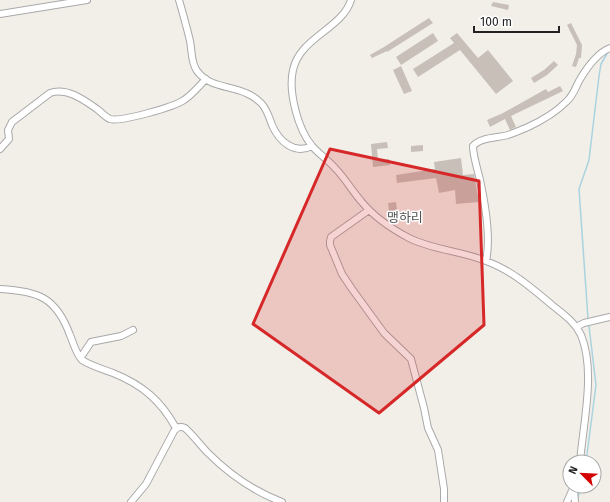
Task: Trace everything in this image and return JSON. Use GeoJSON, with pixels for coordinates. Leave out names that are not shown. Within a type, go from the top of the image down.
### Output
{"type":"FeatureCollection","features":[{"type":"Feature","properties":{"kind":"street"},"geometry":{"type":"LineString","coordinates":[[0,14],[87,0]]}},
{"type":"Feature","properties":{"kind":"street"},"geometry":{"type":"LineString","coordinates":[[180,0],[190,41],[194,66],[201,75],[217,85],[248,93],[260,102],[267,111],[277,135],[287,146],[300,149],[312,146]]}},
{"type":"Feature","properties":{"kind":"street"},"geometry":{"type":"LineString","coordinates":[[351,0],[348,9],[305,48],[295,62],[292,84],[295,106],[302,128],[312,146],[335,168],[369,210],[397,231],[416,241],[486,261],[518,279],[572,321],[580,334],[586,351],[588,382],[581,454]]}},
{"type":"Feature","properties":{"kind":"street"},"geometry":{"type":"LineString","coordinates":[[486,261],[488,253],[486,222],[473,146],[478,141],[506,135],[529,126],[562,106],[571,97],[590,64],[597,56],[610,48]]}},
{"type":"Feature","properties":{"kind":"street"},"geometry":{"type":"LineString","coordinates":[[0,149],[9,139],[8,130],[12,122],[54,91],[66,92],[85,101],[109,118],[117,119],[133,117],[177,104],[191,94],[206,79]]}},
{"type":"Feature","properties":{"kind":"street"},"geometry":{"type":"LineString","coordinates":[[369,210],[331,237],[330,245],[342,274],[356,294],[384,333],[411,359],[428,428],[438,450],[444,489],[444,502]]}},
{"type":"Feature","properties":{"kind":"street"},"geometry":{"type":"LineString","coordinates":[[0,289],[21,290],[33,293],[53,305],[64,318],[81,357],[85,361],[119,375],[149,392],[163,408],[176,428]]}},
{"type":"Feature","properties":{"kind":"street"},"geometry":{"type":"LineString","coordinates":[[576,327],[584,323],[610,317]]}},
{"type":"Feature","properties":{"kind":"street"},"geometry":{"type":"LineString","coordinates":[[81,357],[91,342],[122,336],[133,330]]}},
{"type":"Feature","properties":{"kind":"street"},"geometry":{"type":"LineString","coordinates":[[131,502],[146,484],[176,428]]}},
{"type":"Feature","properties":{"kind":"street"},"geometry":{"type":"LineString","coordinates":[[176,428],[186,428],[209,454],[244,483],[257,492],[282,502]]}},
{"type":"Feature","properties":{"kind":"highlighted area"},"geometry":{"type":"Polygon","coordinates":[[[330,149],[479,181],[484,325],[379,413],[253,324],[330,149]]]}},
{"type":"Feature","properties":{"kind":"building"},"geometry":{"type":"Polygon","coordinates":[[[493,2],[509,5],[508,10],[491,6],[493,2]]]}},
{"type":"Feature","properties":{"kind":"building"},"geometry":{"type":"Polygon","coordinates":[[[429,18],[433,23],[387,52],[372,58],[370,55],[384,47],[429,18]]]}},
{"type":"Feature","properties":{"kind":"building"},"geometry":{"type":"Polygon","coordinates":[[[571,23],[582,45],[581,58],[579,58],[576,67],[572,66],[577,45],[567,25],[571,23]]]}},
{"type":"Feature","properties":{"kind":"building"},"geometry":{"type":"Polygon","coordinates":[[[433,33],[438,41],[401,65],[396,57],[433,33]]]}},
{"type":"Feature","properties":{"kind":"building"},"geometry":{"type":"Polygon","coordinates":[[[457,33],[478,58],[488,50],[513,81],[496,94],[460,50],[418,77],[413,69],[454,43],[450,38],[457,33]]]}},
{"type":"Feature","properties":{"kind":"building"},"geometry":{"type":"Polygon","coordinates":[[[554,61],[558,65],[547,75],[534,83],[531,78],[544,70],[554,61]]]}},
{"type":"Feature","properties":{"kind":"building"},"geometry":{"type":"Polygon","coordinates":[[[401,66],[412,91],[404,94],[393,70],[401,66]]]}},
{"type":"Feature","properties":{"kind":"building"},"geometry":{"type":"Polygon","coordinates":[[[560,86],[563,91],[511,116],[516,127],[510,130],[505,119],[490,127],[487,120],[503,113],[546,89],[548,92],[560,86]]]}},
{"type":"Feature","properties":{"kind":"building"},"geometry":{"type":"Polygon","coordinates":[[[387,142],[388,148],[377,149],[378,160],[389,159],[390,165],[373,167],[371,144],[387,142]]]}},
{"type":"Feature","properties":{"kind":"building"},"geometry":{"type":"Polygon","coordinates":[[[423,145],[423,151],[411,152],[411,146],[423,145]]]}},
{"type":"Feature","properties":{"kind":"building"},"geometry":{"type":"Polygon","coordinates":[[[461,158],[463,175],[474,174],[479,202],[456,204],[455,190],[439,193],[436,178],[397,183],[396,175],[435,169],[434,162],[461,158]]]}},
{"type":"Feature","properties":{"kind":"building"},"geometry":{"type":"Polygon","coordinates":[[[396,202],[398,217],[390,218],[388,203],[396,202]]]}},
{"type":"Feature","properties":{"kind":"waterway"},"geometry":{"type":"LineString","coordinates":[[588,319],[579,189],[589,160],[601,64],[608,52]]}},
{"type":"Feature","properties":{"kind":"waterway"},"geometry":{"type":"LineString","coordinates":[[587,454],[596,385],[589,326]]}},
{"type":"Feature","properties":{"kind":"waterway"},"geometry":{"type":"LineString","coordinates":[[577,499],[579,494]]}},
{"type":"Feature","properties":{"kind":"district","name":"맹하리"},"geometry":{"type":"Point","coordinates":[405,217]}}]}
